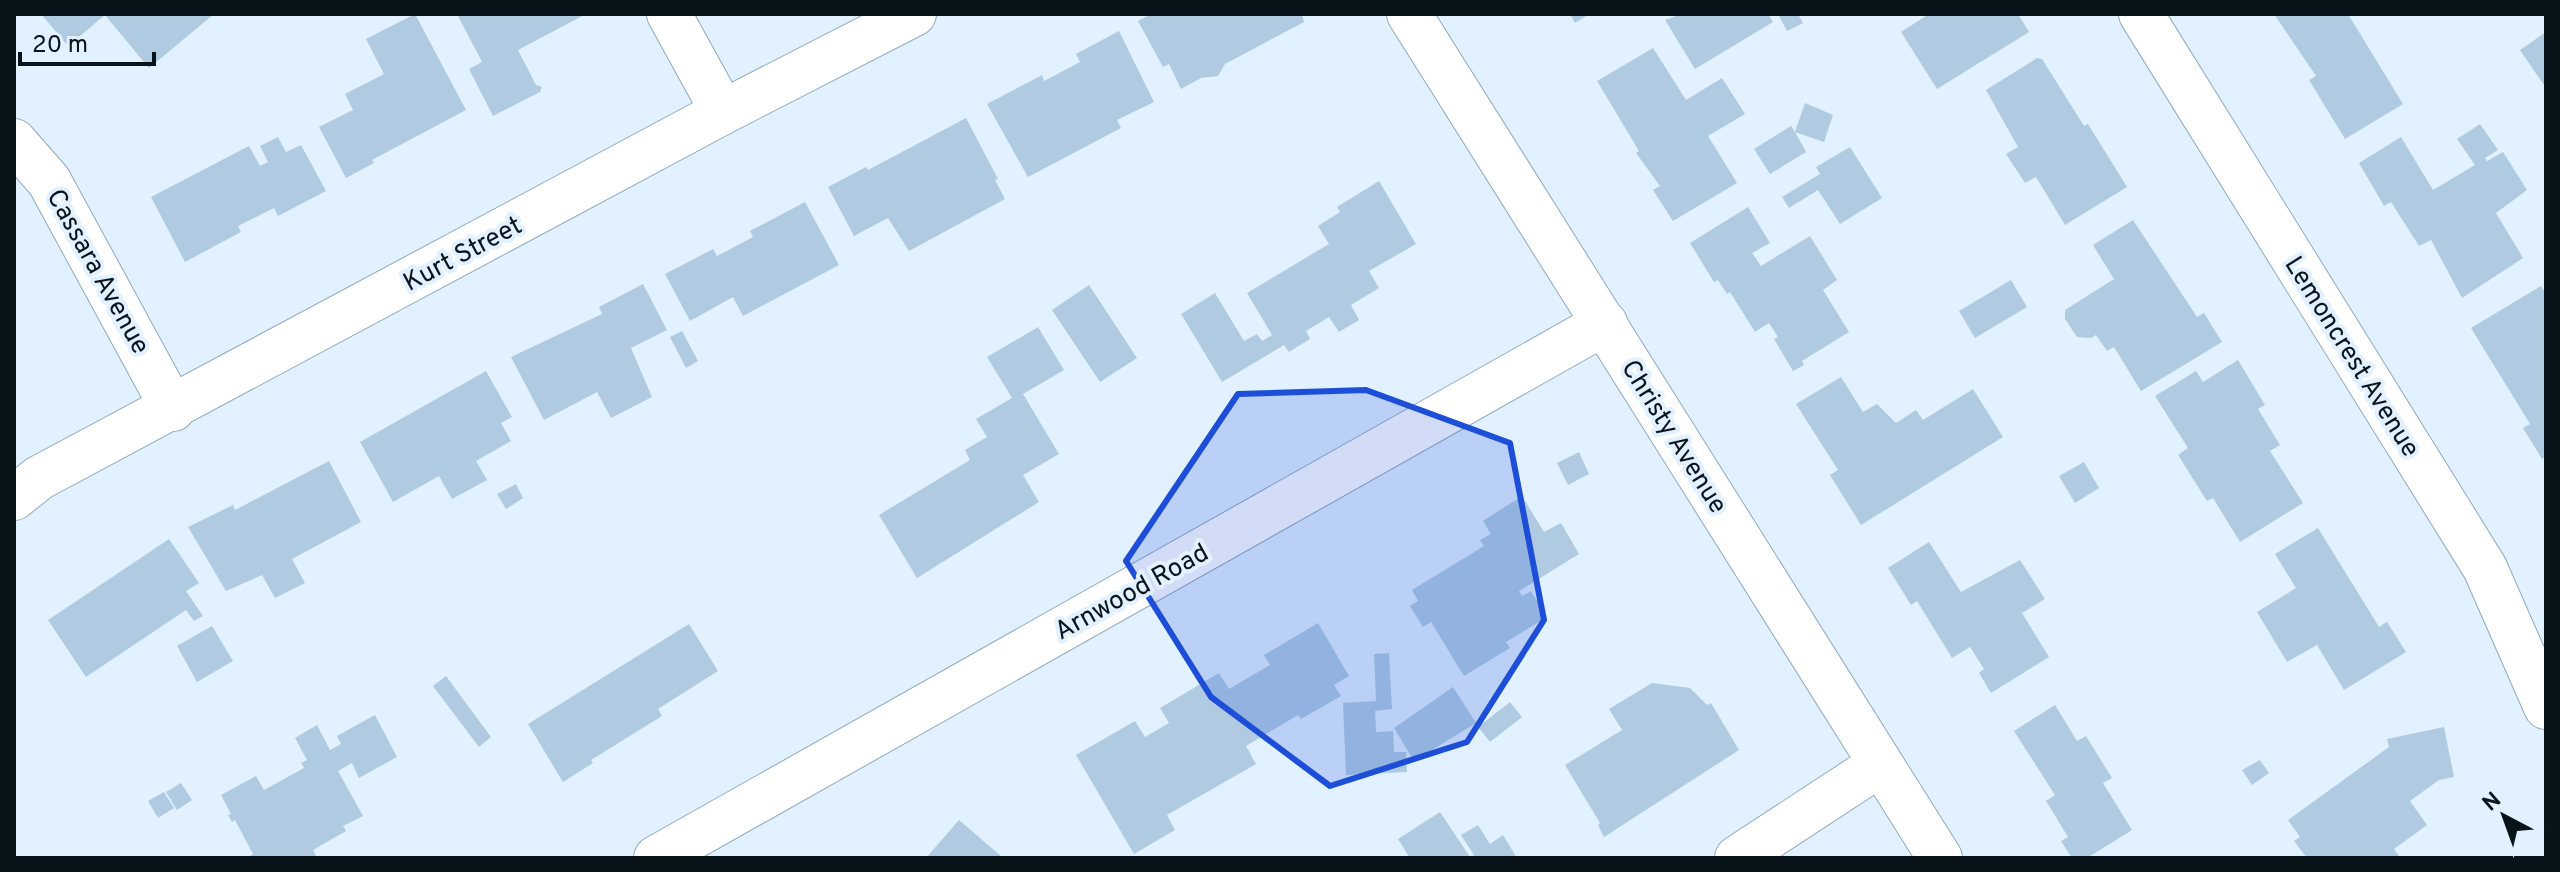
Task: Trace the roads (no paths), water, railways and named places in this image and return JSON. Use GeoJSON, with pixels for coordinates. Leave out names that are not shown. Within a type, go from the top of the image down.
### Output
{"type":"FeatureCollection","features":[{"type":"Feature","properties":{"kind":"street"},"geometry":{"type":"LineString","coordinates":[[669,14],[723,112]]}},
{"type":"Feature","properties":{"kind":"street","name":"Kurt Street"},"geometry":{"type":"LineString","coordinates":[[14,498],[39,478],[723,112],[914,14]]}},
{"type":"Feature","properties":{"kind":"street","name":"Christy Avenue"},"geometry":{"type":"LineString","coordinates":[[1409,14],[1940,858]]}},
{"type":"Feature","properties":{"kind":"street","name":"Lemoncrest Avenue"},"geometry":{"type":"LineString","coordinates":[[2141,14],[2485,568],[2546,707]]}},
{"type":"Feature","properties":{"kind":"street","name":"Cassara Avenue"},"geometry":{"type":"LineString","coordinates":[[14,141],[49,181],[173,409]]}},
{"type":"Feature","properties":{"kind":"street","name":"Arnwood Road"},"geometry":{"type":"LineString","coordinates":[[656,858],[1605,323]]}},
{"type":"Feature","properties":{"kind":"street"},"geometry":{"type":"LineString","coordinates":[[1737,858],[1879,765]]}}]}
